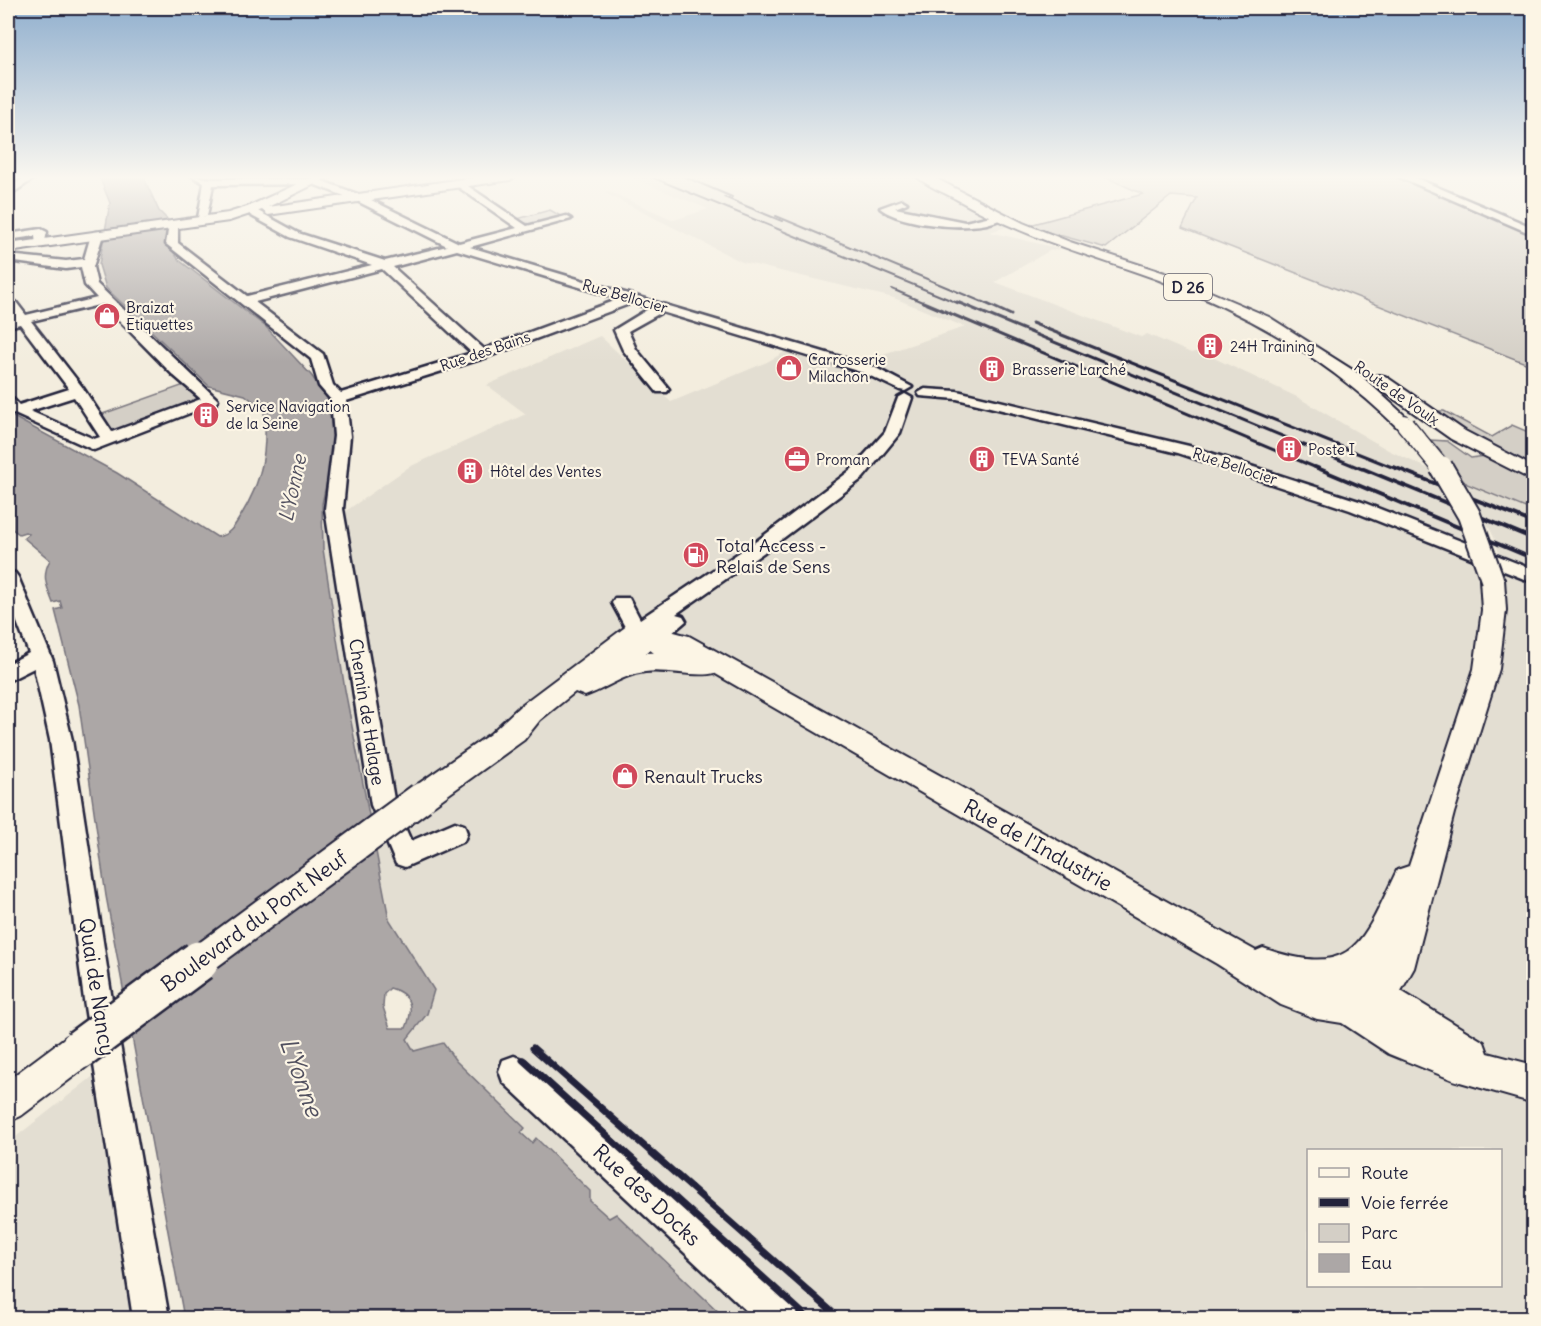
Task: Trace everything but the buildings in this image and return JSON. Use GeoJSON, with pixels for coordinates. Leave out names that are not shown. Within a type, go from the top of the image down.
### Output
{"type":"FeatureCollection","features":[{"type":"Feature","properties":{"kind":"main road"},"geometry":{"type":"LineString","coordinates":[[8,248],[37,238]]}},
{"type":"Feature","properties":{"kind":"main road"},"geometry":{"type":"LineString","coordinates":[[47,238],[65,240],[78,238]]}},
{"type":"Feature","properties":{"kind":"main road","name":"D 26"},"geometry":{"type":"LineString","coordinates":[[1047,238],[1197,290],[1257,318]]}},
{"type":"Feature","properties":{"kind":"main road"},"geometry":{"type":"LineString","coordinates":[[1257,318],[1338,365],[1369,388],[1406,424],[1437,459],[1454,483],[1482,540],[1492,579],[1494,642],[1485,677],[1440,813],[1397,968],[1388,985],[1363,1001]]}},
{"type":"Feature","properties":{"kind":"main road","name":"Route de Voulx"},"geometry":{"type":"LineString","coordinates":[[1257,318],[1287,327],[1336,352],[1458,435],[1533,475]]}},
{"type":"Feature","properties":{"kind":"main road","name":"Rue de l'Industrie"},"geometry":{"type":"LineString","coordinates":[[663,635],[1229,953],[1288,990],[1312,1000],[1363,1001]]}},
{"type":"Feature","properties":{"kind":"main road","name":"Boulevard du Pont Neuf"},"geometry":{"type":"LineString","coordinates":[[8,1103],[501,740],[597,678],[636,663],[663,635]]}},
{"type":"Feature","properties":{"kind":"main road","name":"Boulevard du Pont Neuf"},"geometry":{"type":"LineString","coordinates":[[501,740],[530,713],[663,635]]}},
{"type":"Feature","properties":{"kind":"main road"},"geometry":{"type":"LineString","coordinates":[[1440,813],[1377,947],[1364,962],[1363,1001],[1402,1041],[1453,1062],[1517,1078]]}},
{"type":"Feature","properties":{"kind":"main road"},"geometry":{"type":"LineString","coordinates":[[1397,968],[1410,997],[1435,1034]]}},
{"type":"Feature","properties":{"kind":"main road"},"geometry":{"type":"LineString","coordinates":[[1363,1001],[1435,1034],[1517,1078]]}},
{"type":"Feature","properties":{"kind":"street"},"geometry":{"type":"LineString","coordinates":[[12,406],[94,444],[211,399],[177,371],[104,300],[92,285],[87,274],[99,238]]}},
{"type":"Feature","properties":{"kind":"street"},"geometry":{"type":"LineString","coordinates":[[172,238],[172,244],[318,357],[326,386],[338,399]]}},
{"type":"Feature","properties":{"kind":"street"},"geometry":{"type":"LineString","coordinates":[[302,238],[384,266],[483,354]]}},
{"type":"Feature","properties":{"kind":"street","name":"Rue Bellocier"},"geometry":{"type":"LineString","coordinates":[[440,238],[459,247],[870,370],[920,399],[925,393],[957,394],[1183,449],[1356,506],[1533,577]]}},
{"type":"Feature","properties":{"kind":"street"},"geometry":{"type":"LineString","coordinates":[[247,300],[492,238]]}},
{"type":"Feature","properties":{"kind":"street"},"geometry":{"type":"LineString","coordinates":[[65,240],[66,265]]}},
{"type":"Feature","properties":{"kind":"street"},"geometry":{"type":"LineString","coordinates":[[8,258],[66,265],[90,262]]}},
{"type":"Feature","properties":{"kind":"street","name":"Rue des Bains"},"geometry":{"type":"LineString","coordinates":[[338,399],[483,354],[631,299]]}},
{"type":"Feature","properties":{"kind":"street"},"geometry":{"type":"LineString","coordinates":[[8,323],[104,300]]}},
{"type":"Feature","properties":{"kind":"street"},"geometry":{"type":"LineString","coordinates":[[8,305],[12,305],[24,319],[78,391],[108,438]]}},
{"type":"Feature","properties":{"kind":"street"},"geometry":{"type":"LineString","coordinates":[[661,307],[621,330],[630,350],[662,389]]}},
{"type":"Feature","properties":{"kind":"street"},"geometry":{"type":"LineString","coordinates":[[12,406],[78,391]]}},
{"type":"Feature","properties":{"kind":"street","name":"Boulevard du Pont Neuf"},"geometry":{"type":"LineString","coordinates":[[663,635],[711,589],[720,576],[857,474],[892,433],[905,392]]}},
{"type":"Feature","properties":{"kind":"street","name":"Chemin de Halage"},"geometry":{"type":"LineString","coordinates":[[338,399],[342,436],[334,509],[382,805],[405,856],[456,833]]}},
{"type":"Feature","properties":{"kind":"street","name":"Quai de Nancy"},"geometry":{"type":"LineString","coordinates":[[8,577],[40,656],[61,740],[98,1000],[151,1318]]}},
{"type":"Feature","properties":{"kind":"street"},"geometry":{"type":"LineString","coordinates":[[8,673],[40,656]]}},
{"type":"Feature","properties":{"kind":"street","name":"Rue des Docks"},"geometry":{"type":"LineString","coordinates":[[513,1071],[780,1318]]}},
{"type":"Feature","properties":{"kind":"shaded area"},"geometry":{"type":"Polygon","coordinates":[[[694,238],[1015,238],[1061,249],[1049,251],[995,282],[1141,337],[1147,334],[1191,353],[1199,351],[1297,397],[1388,450],[1440,474],[1470,540],[1499,553],[1494,537],[1467,484],[1533,511],[1533,1318],[725,1318],[616,1214],[609,1219],[590,1200],[590,1191],[536,1138],[532,1143],[521,1133],[525,1128],[456,1061],[443,1044],[414,1051],[407,1039],[427,1014],[434,990],[388,917],[345,690],[323,549],[323,527],[409,467],[526,414],[487,385],[600,336],[671,402],[767,362],[799,344],[862,361],[965,327],[894,298],[742,262],[694,238]]]}},
{"type":"Feature","properties":{"kind":"shaded area"},"geometry":{"type":"Polygon","coordinates":[[[105,1067],[144,1318],[8,1318],[8,1143],[105,1067]]]}},
{"type":"Feature","properties":{"kind":"green space"},"geometry":{"type":"Polygon","coordinates":[[[1069,238],[1119,238],[1106,248],[1069,238]]]}},
{"type":"Feature","properties":{"kind":"green space"},"geometry":{"type":"Polygon","coordinates":[[[1207,238],[1533,238],[1533,366],[1207,238]]]}},
{"type":"Feature","properties":{"kind":"green space"},"geometry":{"type":"Polygon","coordinates":[[[184,385],[200,401],[117,431],[110,430],[100,415],[184,385]]]}},
{"type":"Feature","properties":{"kind":"green space"},"geometry":{"type":"Polygon","coordinates":[[[1432,411],[1444,411],[1492,437],[1512,425],[1533,434],[1533,511],[1467,484],[1431,440],[1447,441],[1471,458],[1485,456],[1432,411]]]}},
{"type":"Feature","properties":{"kind":"water","name":"L'Yonne"},"geometry":{"type":"Polygon","coordinates":[[[104,238],[169,238],[169,246],[179,260],[266,327],[311,375],[328,399],[334,448],[322,504],[323,549],[345,690],[389,919],[434,990],[427,1014],[407,1039],[414,1051],[443,1043],[456,1061],[525,1128],[521,1133],[532,1143],[536,1138],[590,1191],[590,1201],[609,1218],[616,1214],[725,1318],[184,1318],[106,896],[79,705],[55,610],[62,608],[60,601],[53,603],[47,587],[45,576],[50,560],[24,538],[29,534],[25,532],[19,534],[8,526],[8,414],[117,473],[217,537],[233,527],[254,491],[264,453],[264,410],[245,395],[209,386],[106,288],[99,265],[104,238]],[[390,988],[384,994],[383,1007],[390,1028],[406,1028],[410,1009],[407,998],[390,988]]]}},
{"type":"Feature","properties":{"kind":"railway"},"geometry":{"type":"LineString","coordinates":[[799,238],[960,304]]}},
{"type":"Feature","properties":{"kind":"railway"},"geometry":{"type":"LineString","coordinates":[[828,238],[987,304]]}},
{"type":"Feature","properties":{"kind":"railway"},"geometry":{"type":"LineString","coordinates":[[892,289],[927,304]]}},
{"type":"Feature","properties":{"kind":"railway"},"geometry":{"type":"LineString","coordinates":[[923,302],[1319,469]]}},
{"type":"Feature","properties":{"kind":"railway"},"geometry":{"type":"LineString","coordinates":[[957,302],[1362,469]]}},
{"type":"Feature","properties":{"kind":"railway"},"geometry":{"type":"LineString","coordinates":[[983,302],[1011,315]]}},
{"type":"Feature","properties":{"kind":"railway"},"geometry":{"type":"LineString","coordinates":[[1032,323],[1397,469]]}},
{"type":"Feature","properties":{"kind":"railway"},"geometry":{"type":"LineString","coordinates":[[1315,467],[1534,559]]}},
{"type":"Feature","properties":{"kind":"railway"},"geometry":{"type":"LineString","coordinates":[[1359,467],[1534,539]]}},
{"type":"Feature","properties":{"kind":"railway"},"geometry":{"type":"LineString","coordinates":[[1394,467],[1534,523]]}},
{"type":"Feature","properties":{"kind":"railway"},"geometry":{"type":"LineString","coordinates":[[533,1048],[839,1318]]}},
{"type":"Feature","properties":{"kind":"railway"},"geometry":{"type":"LineString","coordinates":[[523,1060],[808,1318]]}},
{"type":"Feature","properties":{"kind":"place","name":"Braizat Etiquettes"},"geometry":{"type":"Point","coordinates":[107,316]}},
{"type":"Feature","properties":{"kind":"place","name":"24H Training"},"geometry":{"type":"Point","coordinates":[1210,346]}},
{"type":"Feature","properties":{"kind":"place","name":"Carrosserie Milachon"},"geometry":{"type":"Point","coordinates":[789,368]}},
{"type":"Feature","properties":{"kind":"place","name":"Brasserie Larché"},"geometry":{"type":"Point","coordinates":[992,369]}},
{"type":"Feature","properties":{"kind":"place","name":"Service Navigation de la Seine"},"geometry":{"type":"Point","coordinates":[206,415]}},
{"type":"Feature","properties":{"kind":"place","name":"Poste I"},"geometry":{"type":"Point","coordinates":[1289,449]}},
{"type":"Feature","properties":{"kind":"place","name":"Proman"},"geometry":{"type":"Point","coordinates":[797,459]}},
{"type":"Feature","properties":{"kind":"place","name":"TEVA Santé"},"geometry":{"type":"Point","coordinates":[982,459]}},
{"type":"Feature","properties":{"kind":"place","name":"Hôtel des Ventes"},"geometry":{"type":"Point","coordinates":[470,471]}},
{"type":"Feature","properties":{"kind":"place","name":"Total Access - Relais de Sens"},"geometry":{"type":"Point","coordinates":[696,555]}},
{"type":"Feature","properties":{"kind":"place","name":"Renault Trucks"},"geometry":{"type":"Point","coordinates":[625,776]}}]}
